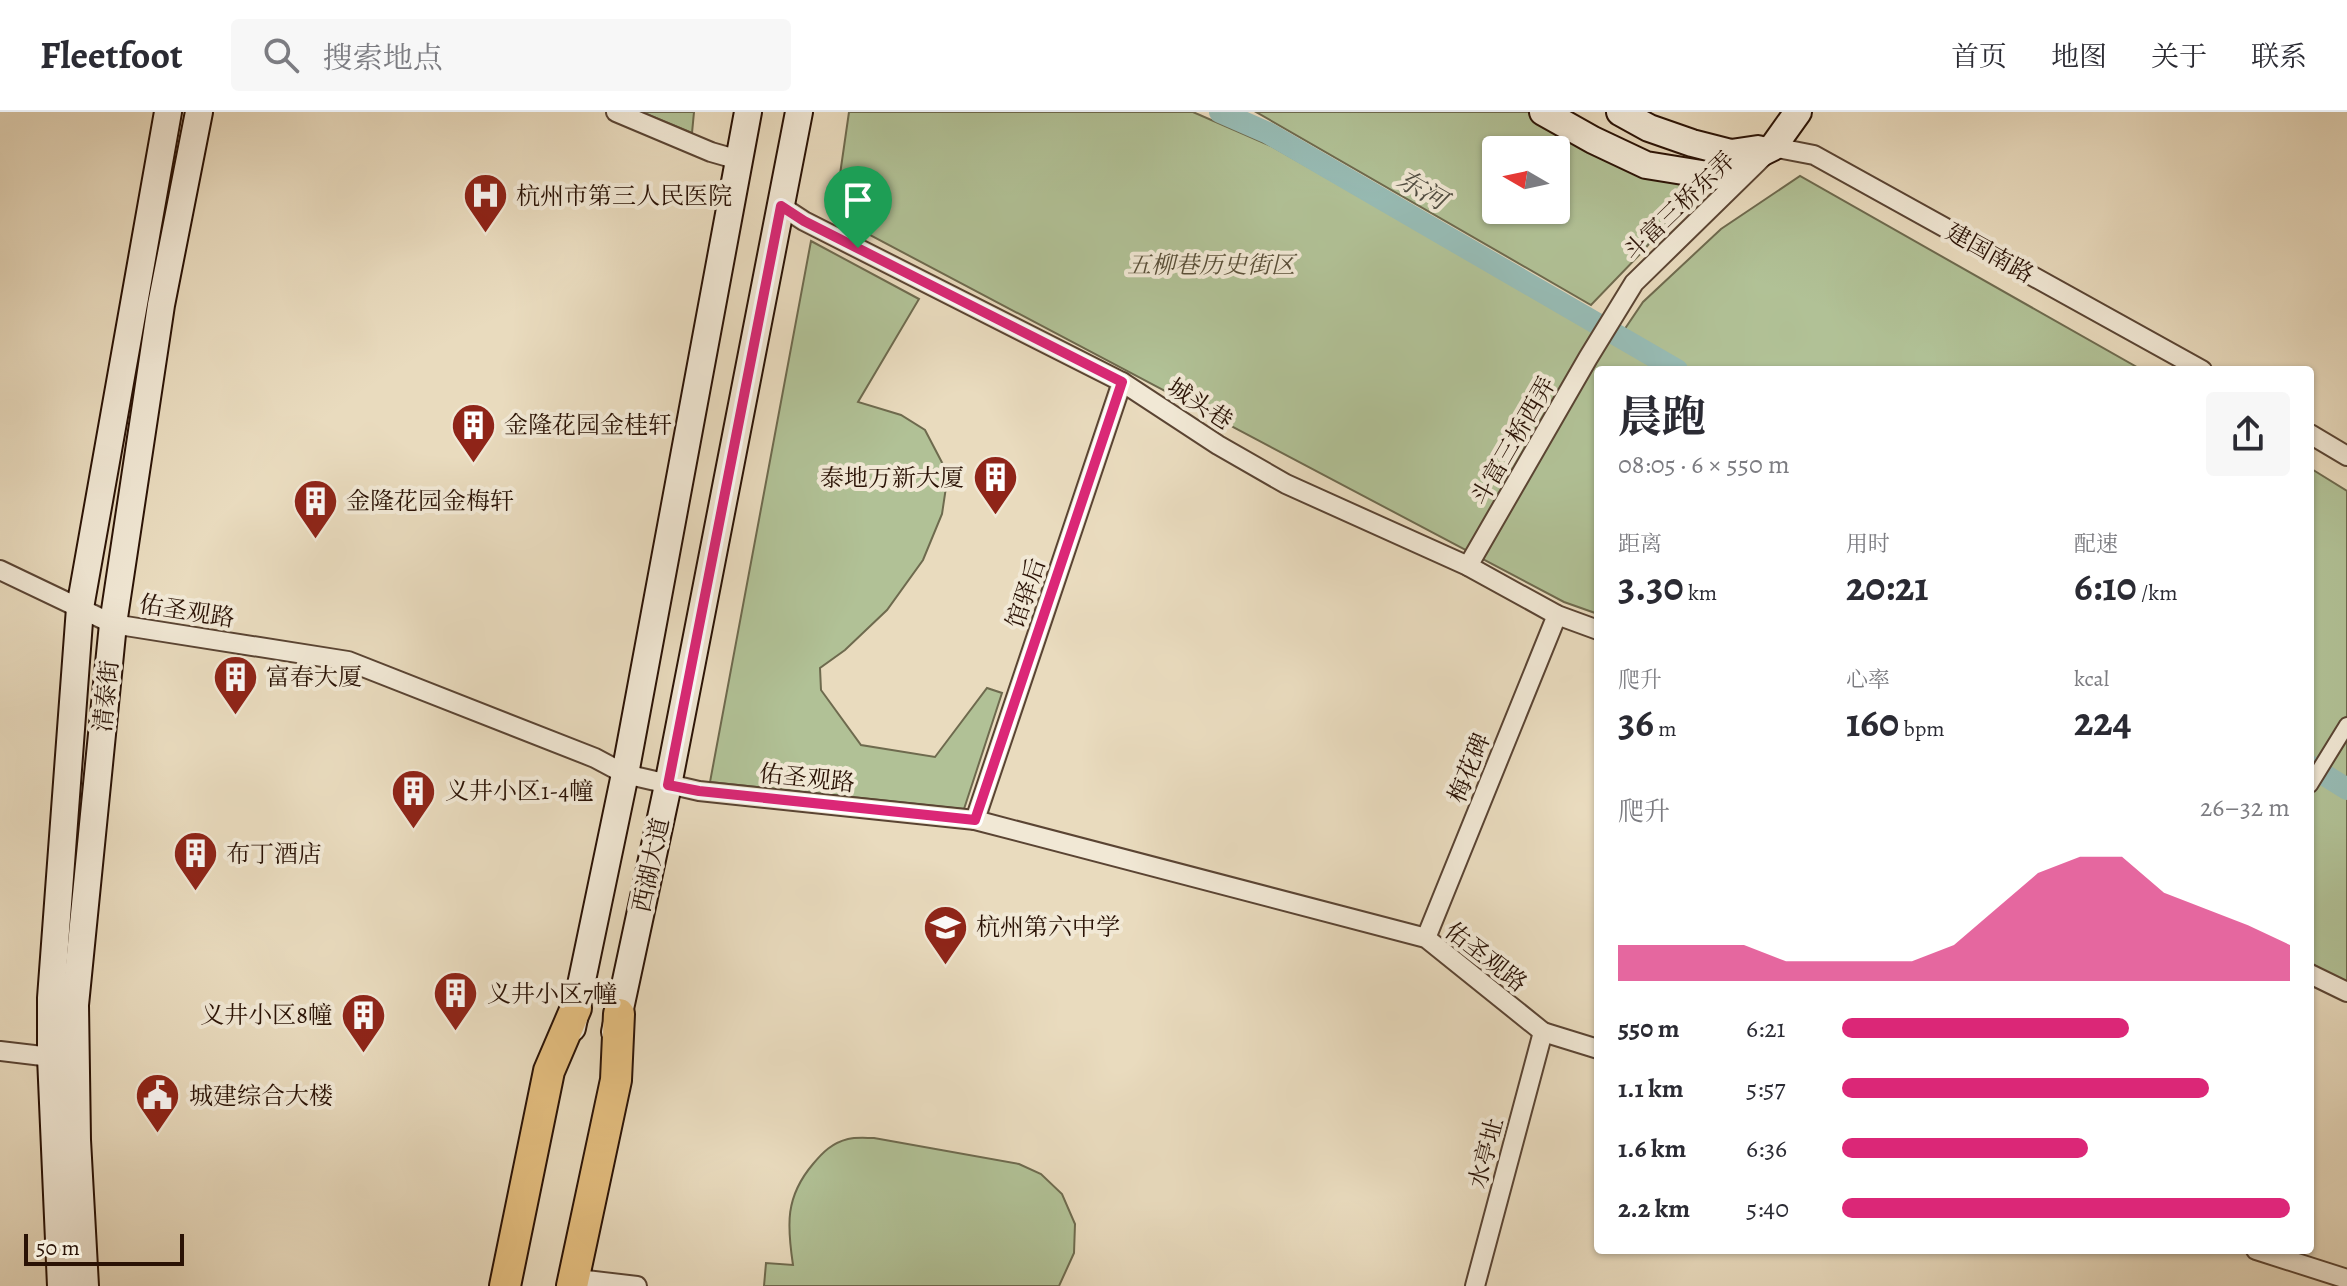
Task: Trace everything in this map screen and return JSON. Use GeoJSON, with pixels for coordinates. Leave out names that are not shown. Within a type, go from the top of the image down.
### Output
{"type":"FeatureCollection","features":[{"type":"Feature","properties":{"kind":"highway"},"geometry":{"type":"LineString","coordinates":[[505,1286],[549,1071],[576,1008]]}},
{"type":"Feature","properties":{"kind":"highway"},"geometry":{"type":"LineString","coordinates":[[573,1284],[616,1080],[619,1014]]}},
{"type":"Feature","properties":{"kind":"main road","name":"清泰街"},"geometry":{"type":"LineString","coordinates":[[61,1286],[51,998],[80,608],[168,112]]}},
{"type":"Feature","properties":{"kind":"main road","name":"清泰街"},"geometry":{"type":"LineString","coordinates":[[85,1286],[75,1005],[113,624],[161,305],[199,112]]}},
{"type":"Feature","properties":{"kind":"main road","name":"西湖大道"},"geometry":{"type":"LineString","coordinates":[[519,1286],[625,774],[748,112]]}},
{"type":"Feature","properties":{"kind":"main road","name":"西湖大道"},"geometry":{"type":"LineString","coordinates":[[573,1284],[619,1014],[668,785],[799,112]]}},
{"type":"Feature","properties":{"kind":"main road"},"geometry":{"type":"LineString","coordinates":[[1543,112],[1646,165],[1714,176],[1773,147],[1798,112]]}},
{"type":"Feature","properties":{"kind":"main road","name":"建国南路"},"geometry":{"type":"LineString","coordinates":[[1620,112],[1649,128],[1731,153],[1773,147]]}},
{"type":"Feature","properties":{"kind":"street"},"geometry":{"type":"LineString","coordinates":[[616,112],[739,160]]}},
{"type":"Feature","properties":{"kind":"street","name":"斗富三桥东弄"},"geometry":{"type":"LineString","coordinates":[[1599,340],[1634,283],[1773,147]]}},
{"type":"Feature","properties":{"kind":"street","name":"建国南路"},"geometry":{"type":"LineString","coordinates":[[1773,147],[1814,155],[2195,366]]}},
{"type":"Feature","properties":{"kind":"street","name":"城头巷"},"geometry":{"type":"LineString","coordinates":[[781,206],[804,221],[1122,382],[1218,445],[1286,484],[1468,566],[1557,615],[1594,629]]}},
{"type":"Feature","properties":{"kind":"street","name":"斗富三桥西弄"},"geometry":{"type":"LineString","coordinates":[[1468,566],[1599,340]]}},
{"type":"Feature","properties":{"kind":"street","name":"馆驿后"},"geometry":{"type":"LineString","coordinates":[[975,820],[1122,382]]}},
{"type":"Feature","properties":{"kind":"street"},"geometry":{"type":"LineString","coordinates":[[2314,436],[2347,456]]}},
{"type":"Feature","properties":{"kind":"street","name":"佑圣观路"},"geometry":{"type":"LineString","coordinates":[[0,570],[113,624],[348,661],[595,758],[625,774],[699,791],[975,820],[1426,938],[1543,1032],[1594,1048]]}},
{"type":"Feature","properties":{"kind":"street","name":"梅花碑"},"geometry":{"type":"LineString","coordinates":[[1426,938],[1557,615]]}},
{"type":"Feature","properties":{"kind":"street"},"geometry":{"type":"LineString","coordinates":[[2314,779],[2347,725]]}},
{"type":"Feature","properties":{"kind":"street"},"geometry":{"type":"LineString","coordinates":[[2314,976],[2347,992]]}},
{"type":"Feature","properties":{"kind":"street","name":"水亭址"},"geometry":{"type":"LineString","coordinates":[[1475,1286],[1543,1032]]}},
{"type":"Feature","properties":{"kind":"street"},"geometry":{"type":"LineString","coordinates":[[0,1051],[51,1057]]}},
{"type":"Feature","properties":{"kind":"street"},"geometry":{"type":"LineString","coordinates":[[2269,1254],[2347,1279]]}},
{"type":"Feature","properties":{"kind":"street"},"geometry":{"type":"LineString","coordinates":[[573,1284],[637,1286]]}},
{"type":"Feature","properties":{"kind":"green space"},"geometry":{"type":"Polygon","coordinates":[[[642,112],[694,112],[692,133],[642,112]]]}},
{"type":"Feature","properties":{"kind":"green space","name":"五柳巷历史街区"},"geometry":{"type":"Polygon","coordinates":[[[849,112],[1193,112],[1271,146],[1616,342],[1643,302],[1721,229],[1800,176],[2135,366],[1594,366],[1594,613],[1564,602],[834,216],[849,112]]]}},
{"type":"Feature","properties":{"kind":"green space"},"geometry":{"type":"Polygon","coordinates":[[[1256,112],[1564,112],[1702,181],[1643,251],[1591,305],[1256,112]]]}},
{"type":"Feature","properties":{"kind":"green space"},"geometry":{"type":"Polygon","coordinates":[[[811,241],[919,299],[858,402],[901,415],[925,430],[948,474],[942,514],[923,560],[887,610],[845,650],[820,668],[821,690],[861,745],[935,757],[987,688],[1002,693],[964,809],[710,782],[811,241]]]}},
{"type":"Feature","properties":{"kind":"green space"},"geometry":{"type":"Polygon","coordinates":[[[2314,470],[2347,491],[2347,986],[2314,965],[2314,470]]]}},
{"type":"Feature","properties":{"kind":"green space"},"geometry":{"type":"Polygon","coordinates":[[[851,1138],[874,1138],[1019,1164],[1041,1174],[1062,1194],[1075,1224],[1074,1253],[1059,1286],[764,1286],[766,1263],[793,1265],[790,1212],[804,1176],[828,1148],[837,1143],[851,1138]]]}},
{"type":"Feature","properties":{"kind":"waterway","name":"东河"},"geometry":{"type":"LineString","coordinates":[[1220,112],[1268,133],[1670,366]]}},
{"type":"Feature","properties":{"kind":"waterway","name":"东河"},"geometry":{"type":"LineString","coordinates":[[2314,768],[2347,789]]}},
{"type":"Feature","properties":{"kind":"place","name":"杭州市第三人民医院"},"geometry":{"type":"Point","coordinates":[485,235]}},
{"type":"Feature","properties":{"kind":"place","name":"金隆花园金桂轩"},"geometry":{"type":"Point","coordinates":[473,464]}},
{"type":"Feature","properties":{"kind":"place","name":"泰地万新大厦"},"geometry":{"type":"Point","coordinates":[995,517]}},
{"type":"Feature","properties":{"kind":"place","name":"金隆花园金梅轩"},"geometry":{"type":"Point","coordinates":[315,540]}},
{"type":"Feature","properties":{"kind":"place","name":"富春大厦"},"geometry":{"type":"Point","coordinates":[235,716]}},
{"type":"Feature","properties":{"kind":"place","name":"义井小区1-4幢"},"geometry":{"type":"Point","coordinates":[414,830]}},
{"type":"Feature","properties":{"kind":"place","name":"布丁酒店"},"geometry":{"type":"Point","coordinates":[195,893]}},
{"type":"Feature","properties":{"kind":"place","name":"杭州第六中学"},"geometry":{"type":"Point","coordinates":[945,966]}},
{"type":"Feature","properties":{"kind":"place","name":"义井小区7幢"},"geometry":{"type":"Point","coordinates":[456,1033]}},
{"type":"Feature","properties":{"kind":"place","name":"义井小区8幢"},"geometry":{"type":"Point","coordinates":[363,1054]}},
{"type":"Feature","properties":{"kind":"place","name":"城建综合大楼"},"geometry":{"type":"Point","coordinates":[158,1135]}},
{"type":"Feature","properties":{"kind":"route"},"geometry":{"type":"LineString","coordinates":[[781,206],[858,248],[1122,382],[975,820],[699,791],[668,785],[781,206]]}}]}
